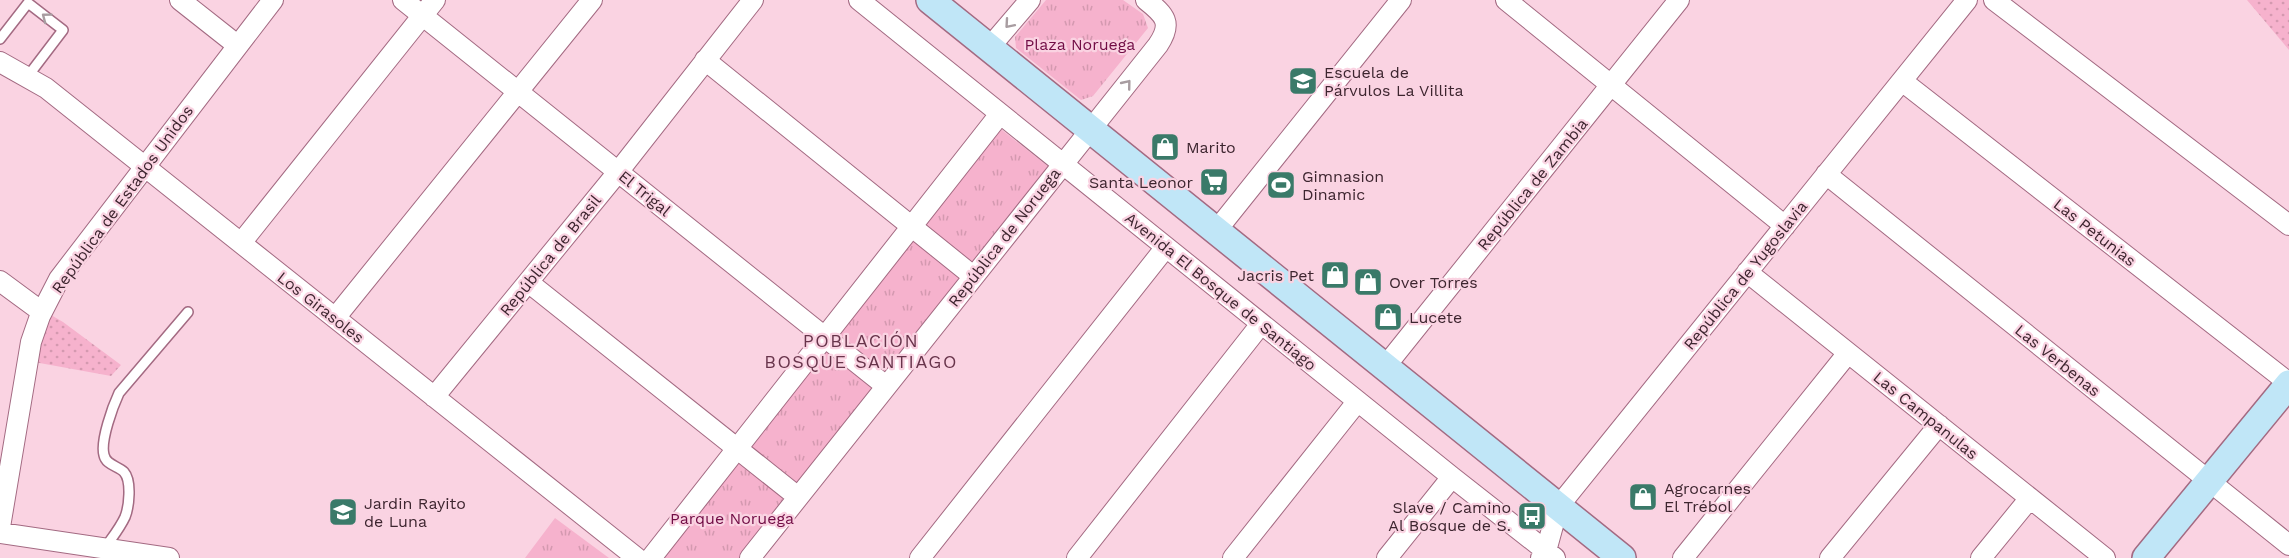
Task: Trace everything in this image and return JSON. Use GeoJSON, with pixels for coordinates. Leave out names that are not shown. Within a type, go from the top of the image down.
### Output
{"type":"FeatureCollection","features":[{"type":"Feature","properties":{"kind":"main road"},"geometry":{"type":"LineString","coordinates":[[930,0],[1622,558]]}},
{"type":"Feature","properties":{"kind":"main road"},"geometry":{"type":"LineString","coordinates":[[2146,558],[2289,383]]}},
{"type":"Feature","properties":{"kind":"street"},"geometry":{"type":"LineString","coordinates":[[180,0],[237,45]]}},
{"type":"Feature","properties":{"kind":"street","name":"República de Estados Unidos"},"geometry":{"type":"LineString","coordinates":[[0,526],[9,411],[42,312],[59,279],[273,0]]}},
{"type":"Feature","properties":{"kind":"street","name":"El Trigal"},"geometry":{"type":"LineString","coordinates":[[403,0],[886,386]]}},
{"type":"Feature","properties":{"kind":"street"},"geometry":{"type":"LineString","coordinates":[[241,243],[435,0]]}},
{"type":"Feature","properties":{"kind":"street"},"geometry":{"type":"LineString","coordinates":[[335,318],[592,0]]}},
{"type":"Feature","properties":{"kind":"street","name":"República de Brasil"},"geometry":{"type":"LineString","coordinates":[[434,397],[618,172],[753,0]]}},
{"type":"Feature","properties":{"kind":"street","name":"Avenida El Bosque de Santiago"},"geometry":{"type":"LineString","coordinates":[[859,0],[1548,556]]}},
{"type":"Feature","properties":{"kind":"street"},"geometry":{"type":"LineString","coordinates":[[989,48],[1030,0]]}},
{"type":"Feature","properties":{"kind":"street","name":"República de Noruega"},"geometry":{"type":"LineString","coordinates":[[750,558],[1163,38],[1166,25],[1163,14],[1146,0]]}},
{"type":"Feature","properties":{"kind":"street"},"geometry":{"type":"LineString","coordinates":[[1216,231],[1401,0]]}},
{"type":"Feature","properties":{"kind":"street"},"geometry":{"type":"LineString","coordinates":[[1506,0],[1785,226]]}},
{"type":"Feature","properties":{"kind":"street","name":"República de Zambia"},"geometry":{"type":"LineString","coordinates":[[1384,368],[1679,0]]}},
{"type":"Feature","properties":{"kind":"street","name":"República de Yugoslavia"},"geometry":{"type":"LineString","coordinates":[[1548,556],[1558,507],[1967,0]]}},
{"type":"Feature","properties":{"kind":"street"},"geometry":{"type":"LineString","coordinates":[[1994,0],[2289,225]]}},
{"type":"Feature","properties":{"kind":"street"},"geometry":{"type":"LineString","coordinates":[[705,60],[973,276]]}},
{"type":"Feature","properties":{"kind":"street","name":"Los Girasoles"},"geometry":{"type":"LineString","coordinates":[[0,62],[46,88],[637,558]]}},
{"type":"Feature","properties":{"kind":"street","name":"Las Petunias"},"geometry":{"type":"LineString","coordinates":[[1902,81],[2289,383]]}},
{"type":"Feature","properties":{"kind":"street"},"geometry":{"type":"LineString","coordinates":[[651,558],[1000,114]]}},
{"type":"Feature","properties":{"kind":"street","name":"Las Verbenas"},"geometry":{"type":"LineString","coordinates":[[1826,174],[2289,545]]}},
{"type":"Feature","properties":{"kind":"street"},"geometry":{"type":"LineString","coordinates":[[920,558],[1166,248]]}},
{"type":"Feature","properties":{"kind":"street","name":"Las Campanulas"},"geometry":{"type":"LineString","coordinates":[[1747,272],[2104,558]]}},
{"type":"Feature","properties":{"kind":"street"},"geometry":{"type":"LineString","coordinates":[[0,280],[42,312]]}},
{"type":"Feature","properties":{"kind":"street"},"geometry":{"type":"LineString","coordinates":[[528,282],[798,497]]}},
{"type":"Feature","properties":{"kind":"street"},"geometry":{"type":"LineString","coordinates":[[1077,558],[1262,324]]}},
{"type":"Feature","properties":{"kind":"street"},"geometry":{"type":"LineString","coordinates":[[1683,558],[1848,353]]}},
{"type":"Feature","properties":{"kind":"street"},"geometry":{"type":"LineString","coordinates":[[1233,558],[1358,402]]}},
{"type":"Feature","properties":{"kind":"street"},"geometry":{"type":"LineString","coordinates":[[1830,558],[1938,425]]}},
{"type":"Feature","properties":{"kind":"street"},"geometry":{"type":"LineString","coordinates":[[1387,558],[1452,477]]}},
{"type":"Feature","properties":{"kind":"street"},"geometry":{"type":"LineString","coordinates":[[1981,558],[2030,498]]}},
{"type":"Feature","properties":{"kind":"street"},"geometry":{"type":"LineString","coordinates":[[0,532],[169,558]]}},
{"type":"Feature","properties":{"kind":"lane"},"geometry":{"type":"LineString","coordinates":[[0,39],[28,3],[63,30],[28,76]]}},
{"type":"Feature","properties":{"kind":"lane"},"geometry":{"type":"LineString","coordinates":[[105,548],[125,517],[128,503],[128,478],[124,471],[106,461],[103,454],[114,404],[119,393],[188,312]]}},
{"type":"Feature","properties":{"kind":"green space","name":"Plaza Noruega"},"geometry":{"type":"Polygon","coordinates":[[[1046,0],[1123,0],[1143,14],[1148,28],[1093,96],[1081,100],[1016,48],[1015,37],[1046,0]]]}},
{"type":"Feature","properties":{"kind":"green space"},"geometry":{"type":"Polygon","coordinates":[[[2247,0],[2289,0],[2289,50],[2247,0]]]}},
{"type":"Feature","properties":{"kind":"green space","name":"Parque Noruega"},"geometry":{"type":"Polygon","coordinates":[[[997,126],[1050,168],[744,558],[657,558],[997,126]]]}},
{"type":"Feature","properties":{"kind":"green space"},"geometry":{"type":"Polygon","coordinates":[[[51,315],[121,365],[111,376],[34,362],[51,315]]]}},
{"type":"Feature","properties":{"kind":"green space"},"geometry":{"type":"Polygon","coordinates":[[[555,518],[609,558],[525,558],[555,518]]]}},
{"type":"Feature","properties":{"kind":"place","name":"Escuela de Párvulos La Villita"},"geometry":{"type":"Point","coordinates":[1303,81]}},
{"type":"Feature","properties":{"kind":"place","name":"Marito"},"geometry":{"type":"Point","coordinates":[1165,147]}},
{"type":"Feature","properties":{"kind":"place","name":"Santa Leonor"},"geometry":{"type":"Point","coordinates":[1214,182]}},
{"type":"Feature","properties":{"kind":"place","name":"Gimnasion Dinamic"},"geometry":{"type":"Point","coordinates":[1281,185]}},
{"type":"Feature","properties":{"kind":"place","name":"Jacris Pet"},"geometry":{"type":"Point","coordinates":[1335,275]}},
{"type":"Feature","properties":{"kind":"place","name":"Over Torres"},"geometry":{"type":"Point","coordinates":[1368,282]}},
{"type":"Feature","properties":{"kind":"place","name":"Lucete"},"geometry":{"type":"Point","coordinates":[1388,317]}},
{"type":"Feature","properties":{"kind":"place","name":"Agrocarnes El Trébol"},"geometry":{"type":"Point","coordinates":[1643,497]}},
{"type":"Feature","properties":{"kind":"place","name":"Jardin Rayito de Luna"},"geometry":{"type":"Point","coordinates":[343,512]}},
{"type":"Feature","properties":{"kind":"place","name":"Slave / Camino Al Bosque de S."},"geometry":{"type":"Point","coordinates":[1532,516]}},
{"type":"Feature","properties":{"kind":"district","name":"POBLACIÓN BOSQUE SANTIAGO"},"geometry":{"type":"Point","coordinates":[861,351]}}]}
